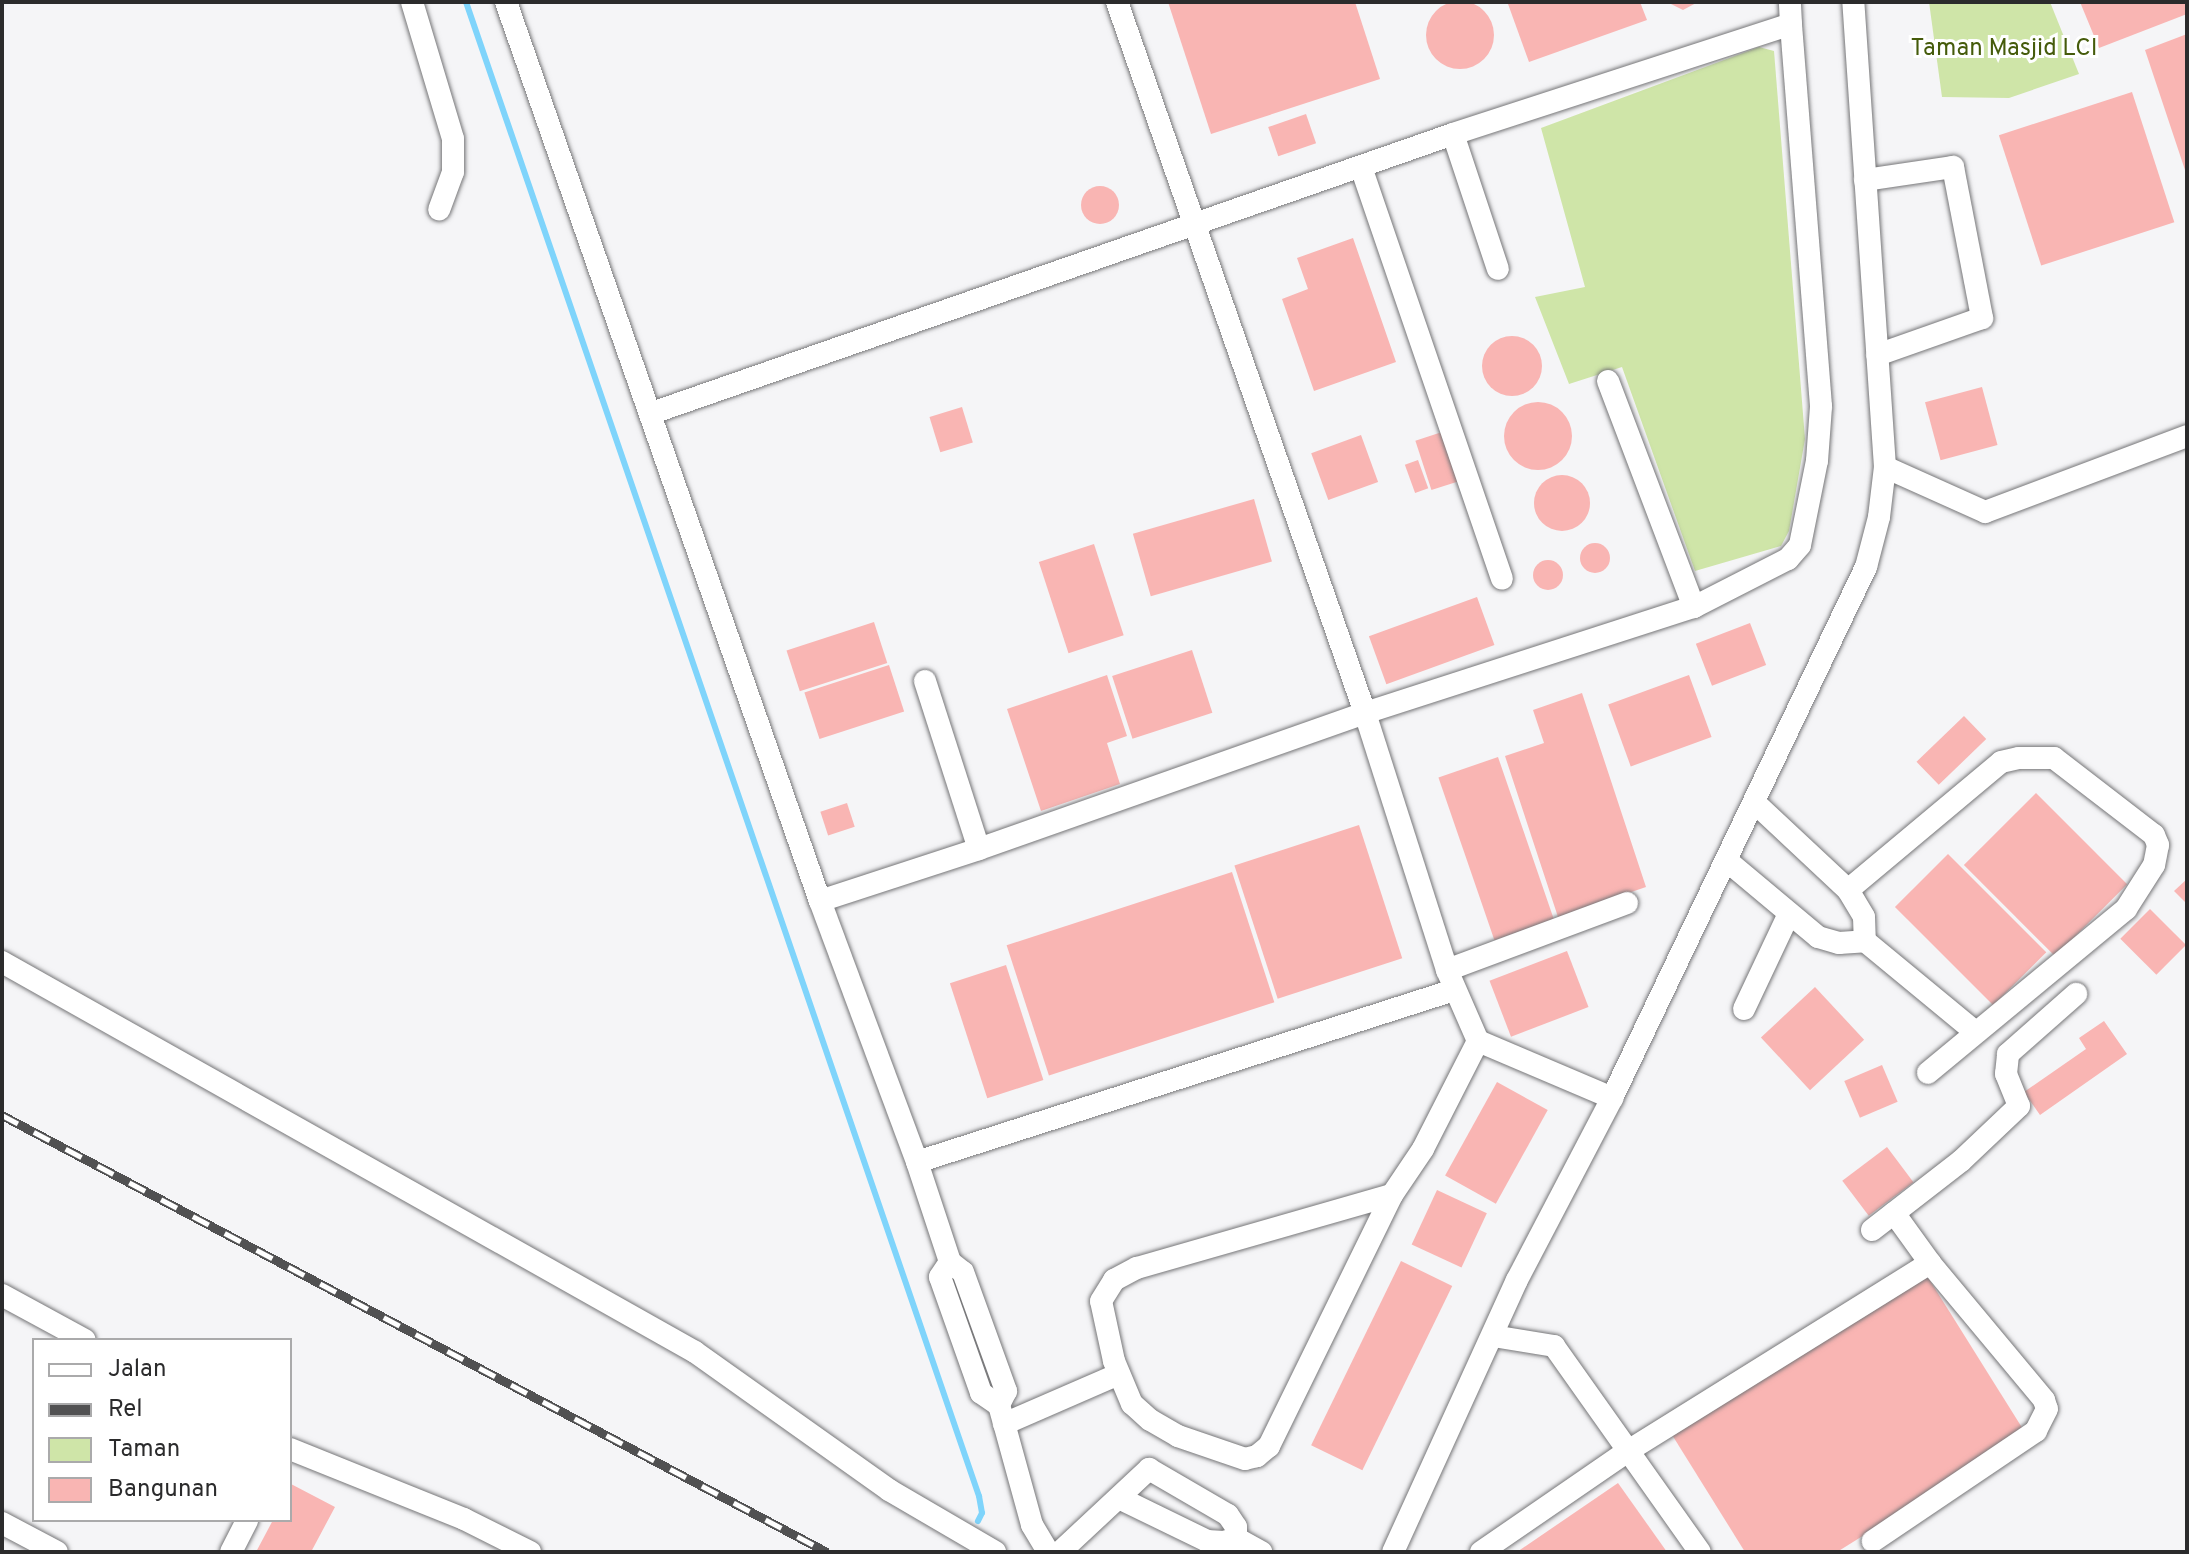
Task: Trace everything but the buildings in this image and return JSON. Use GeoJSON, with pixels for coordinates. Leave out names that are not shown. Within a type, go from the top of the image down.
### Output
{"type":"FeatureCollection","features":[{"type":"Feature","properties":{"kind":"lane"},"geometry":{"type":"LineString","coordinates":[[412,2],[453,139],[453,172],[439,210]]}},
{"type":"Feature","properties":{"kind":"lane"},"geometry":{"type":"LineString","coordinates":[[506,2],[820,901],[917,1162],[950,1262],[940,1277],[945,1292],[981,1393],[1002,1414],[1032,1525],[1048,1552]]}},
{"type":"Feature","properties":{"kind":"lane"},"geometry":{"type":"LineString","coordinates":[[1117,2],[1365,713],[1451,980],[1478,1041],[1612,1098]]}},
{"type":"Feature","properties":{"kind":"lane"},"geometry":{"type":"LineString","coordinates":[[1393,1552],[1517,1280],[1612,1098],[1866,567],[1879,517],[1885,467],[1853,2]]}},
{"type":"Feature","properties":{"kind":"lane"},"geometry":{"type":"LineString","coordinates":[[652,413],[1361,167],[1791,13],[1821,406],[1809,510],[1800,545],[1788,559],[1694,607],[1365,713],[979,849],[820,901]]}},
{"type":"Feature","properties":{"kind":"lane"},"geometry":{"type":"LineString","coordinates":[[1453,134],[1498,269]]}},
{"type":"Feature","properties":{"kind":"lane"},"geometry":{"type":"LineString","coordinates":[[1361,167],[1502,578]]}},
{"type":"Feature","properties":{"kind":"lane"},"geometry":{"type":"LineString","coordinates":[[1865,180],[1953,167],[1982,318],[1877,355]]}},
{"type":"Feature","properties":{"kind":"lane"},"geometry":{"type":"LineString","coordinates":[[1608,381],[1694,607]]}},
{"type":"Feature","properties":{"kind":"lane"},"geometry":{"type":"LineString","coordinates":[[1885,467],[1985,512],[2187,436]]}},
{"type":"Feature","properties":{"kind":"lane"},"geometry":{"type":"LineString","coordinates":[[925,681],[979,849]]}},
{"type":"Feature","properties":{"kind":"lane"},"geometry":{"type":"LineString","coordinates":[[1848,890],[2001,762],[2019,758],[2054,758],[2154,835],[2158,845],[2154,865],[2126,909],[1974,1031],[1928,1073]]}},
{"type":"Feature","properties":{"kind":"lane"},"geometry":{"type":"LineString","coordinates":[[1754,802],[1848,890],[1864,917],[1865,941]]}},
{"type":"Feature","properties":{"kind":"lane"},"geometry":{"type":"LineString","coordinates":[[1726,860],[1818,937],[1839,943],[1865,941],[1974,1031]]}},
{"type":"Feature","properties":{"kind":"lane"},"geometry":{"type":"LineString","coordinates":[[917,1162],[1451,980],[1627,903]]}},
{"type":"Feature","properties":{"kind":"lane"},"geometry":{"type":"LineString","coordinates":[[1744,1009],[1789,914]]}},
{"type":"Feature","properties":{"kind":"lane"},"geometry":{"type":"LineString","coordinates":[[2,962],[695,1352],[889,1490],[995,1552]]}},
{"type":"Feature","properties":{"kind":"lane"},"geometry":{"type":"LineString","coordinates":[[1872,1230],[1898,1219],[2019,1106],[2006,1074],[2008,1054],[2076,994]]}},
{"type":"Feature","properties":{"kind":"lane"},"geometry":{"type":"LineString","coordinates":[[1392,1195],[1137,1268],[1114,1280],[1101,1301],[1119,1374],[1132,1404],[1150,1420],[1178,1436],[1245,1459],[1257,1456],[1269,1446],[1392,1195],[1423,1149],[1478,1041]]}},
{"type":"Feature","properties":{"kind":"lane"},"geometry":{"type":"LineString","coordinates":[[1873,1541],[2036,1431],[2047,1409],[2044,1400],[1925,1257],[1898,1219]]}},
{"type":"Feature","properties":{"kind":"lane"},"geometry":{"type":"LineString","coordinates":[[1481,1552],[1625,1447],[1925,1257]]}},
{"type":"Feature","properties":{"kind":"lane"},"geometry":{"type":"LineString","coordinates":[[2,1295],[81,1338]]}},
{"type":"Feature","properties":{"kind":"lane"},"geometry":{"type":"LineString","coordinates":[[1493,1336],[1554,1346],[1700,1552]]}},
{"type":"Feature","properties":{"kind":"lane"},"geometry":{"type":"LineString","coordinates":[[1002,1414],[1119,1374]]}},
{"type":"Feature","properties":{"kind":"lane"},"geometry":{"type":"LineString","coordinates":[[292,1450],[464,1519],[530,1552]]}},
{"type":"Feature","properties":{"kind":"lane"},"geometry":{"type":"LineString","coordinates":[[1060,1552],[1145,1471],[1154,1469],[1228,1515],[1236,1527],[1236,1538]]}},
{"type":"Feature","properties":{"kind":"lane"},"geometry":{"type":"LineString","coordinates":[[1119,1498],[1207,1541],[1236,1538],[1261,1552]]}},
{"type":"Feature","properties":{"kind":"lane"},"geometry":{"type":"LineString","coordinates":[[231,1552],[246,1522]]}},
{"type":"Feature","properties":{"kind":"lane"},"geometry":{"type":"LineString","coordinates":[[2,1523],[57,1552]]}},
{"type":"Feature","properties":{"kind":"green space","name":"Taman Masjid LCI"},"geometry":{"type":"Polygon","coordinates":[[[1929,2],[2050,2],[2079,74],[2009,98],[1942,97],[1929,2]]]}},
{"type":"Feature","properties":{"kind":"green space"},"geometry":{"type":"Polygon","coordinates":[[[1759,47],[1774,51],[1805,439],[1789,531],[1781,546],[1695,571],[1622,367],[1569,384],[1535,297],[1585,287],[1541,128],[1759,47]]]}},
{"type":"Feature","properties":{"kind":"waterway"},"geometry":{"type":"LineString","coordinates":[[466,2],[979,1496],[982,1513],[978,1521]]}},
{"type":"Feature","properties":{"kind":"railway"},"geometry":{"type":"LineString","coordinates":[[2,1115],[827,1552]]}}]}
